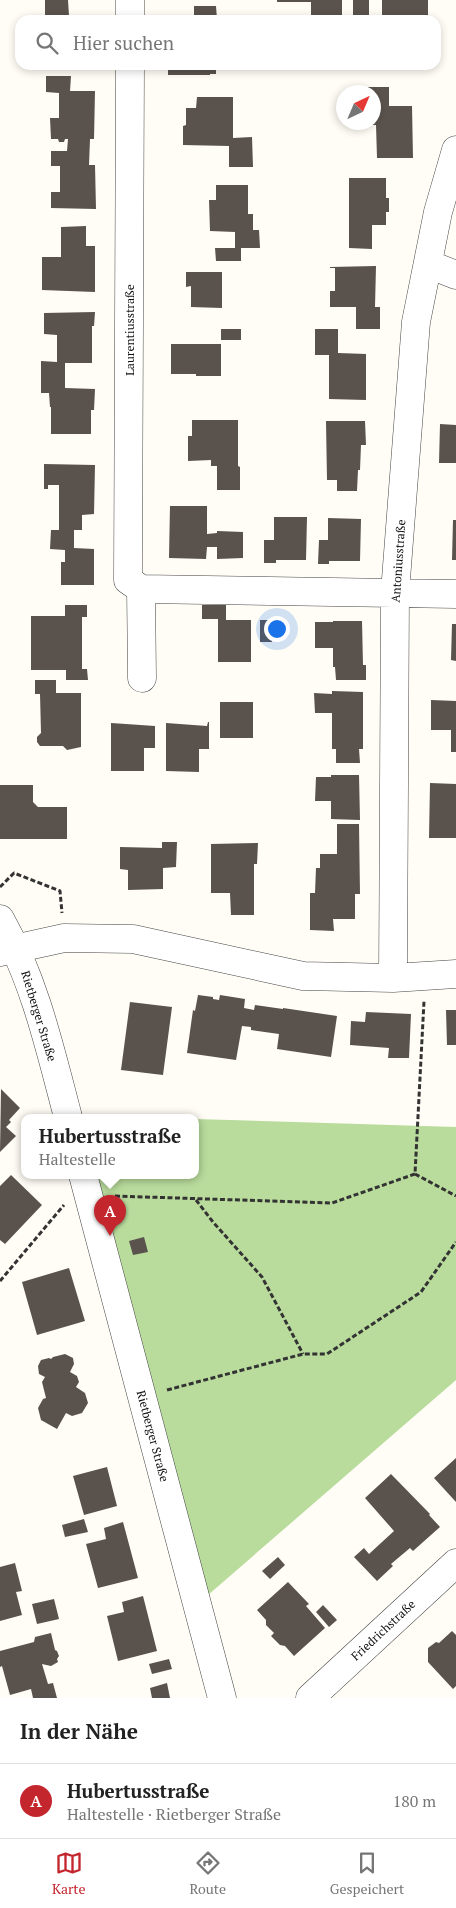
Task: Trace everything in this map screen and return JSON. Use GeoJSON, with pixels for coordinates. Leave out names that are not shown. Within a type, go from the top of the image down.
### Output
{"type":"FeatureCollection","features":[{"type":"Feature","properties":{"kind":"street"},"geometry":{"type":"LineString","coordinates":[[130,0],[130,15]]}},
{"type":"Feature","properties":{"kind":"street","name":"Laurentiusstraße"},"geometry":{"type":"LineString","coordinates":[[130,70],[128,580],[141,589]]}},
{"type":"Feature","properties":{"kind":"street","name":"Antoniusstraße"},"geometry":{"type":"LineString","coordinates":[[393,978],[395,592],[416,322],[438,212],[456,150]]}},
{"type":"Feature","properties":{"kind":"street"},"geometry":{"type":"LineString","coordinates":[[428,264],[456,275]]}},
{"type":"Feature","properties":{"kind":"street"},"geometry":{"type":"LineString","coordinates":[[142,678],[141,589],[456,594]]}},
{"type":"Feature","properties":{"kind":"street","name":"Rietberger Straße"},"geometry":{"type":"LineString","coordinates":[[0,919],[8,950],[43,1023],[67,1114]]}},
{"type":"Feature","properties":{"kind":"street"},"geometry":{"type":"LineString","coordinates":[[8,950],[64,938],[133,939],[303,976],[393,978],[456,974]]}},
{"type":"Feature","properties":{"kind":"street","name":"Rietberger Straße"},"geometry":{"type":"LineString","coordinates":[[86,1185],[222,1698]]}},
{"type":"Feature","properties":{"kind":"street","name":"Friedrichstraße"},"geometry":{"type":"LineString","coordinates":[[310,1698],[451,1576]]}},
{"type":"Feature","properties":{"kind":"path"},"geometry":{"type":"LineString","coordinates":[[415,1174],[426,976]]}},
{"type":"Feature","properties":{"kind":"path"},"geometry":{"type":"LineString","coordinates":[[143,1198],[332,1203],[415,1174],[456,1196]]}},
{"type":"Feature","properties":{"kind":"path"},"geometry":{"type":"LineString","coordinates":[[0,1281],[67,1202],[86,1185]]}},
{"type":"Feature","properties":{"kind":"path"},"geometry":{"type":"LineString","coordinates":[[196,1199],[213,1222],[262,1277],[304,1354]]}},
{"type":"Feature","properties":{"kind":"path"},"geometry":{"type":"LineString","coordinates":[[142,1397],[304,1354],[326,1354],[421,1292],[456,1242]]}},
{"type":"Feature","properties":{"kind":"green space"},"geometry":{"type":"Polygon","coordinates":[[[199,1119],[456,1127],[456,1380],[208,1595],[93,1179],[199,1179],[199,1119]]]}},
{"type":"Feature","properties":{"kind":"building"},"geometry":{"type":"Polygon","coordinates":[[[45,0],[68,0],[69,15],[45,15],[45,0]]]}},
{"type":"Feature","properties":{"kind":"building"},"geometry":{"type":"Polygon","coordinates":[[[277,0],[342,0],[342,15],[311,15],[311,2],[277,2],[277,0]]]}},
{"type":"Feature","properties":{"kind":"building"},"geometry":{"type":"Polygon","coordinates":[[[353,0],[369,0],[369,15],[353,15],[353,0]]]}},
{"type":"Feature","properties":{"kind":"building"},"geometry":{"type":"Polygon","coordinates":[[[382,0],[428,0],[428,15],[382,15],[382,0]]]}},
{"type":"Feature","properties":{"kind":"building"},"geometry":{"type":"Polygon","coordinates":[[[194,6],[216,6],[217,15],[194,15],[194,6]]]}},
{"type":"Feature","properties":{"kind":"building"},"geometry":{"type":"Polygon","coordinates":[[[168,70],[216,70],[216,74],[210,75],[168,75],[168,70]]]}},
{"type":"Feature","properties":{"kind":"building"},"geometry":{"type":"Polygon","coordinates":[[[46,76],[71,76],[70,91],[95,91],[94,139],[90,139],[89,165],[95,165],[96,209],[51,208],[51,192],[60,192],[60,166],[51,166],[51,151],[67,151],[68,139],[65,139],[64,142],[59,142],[58,139],[51,139],[50,118],[59,118],[59,93],[46,92],[46,76]]]}},
{"type":"Feature","properties":{"kind":"building"},"geometry":{"type":"Polygon","coordinates":[[[381,87],[389,87],[389,106],[412,106],[413,158],[377,158],[376,130],[381,130],[381,87]]]}},
{"type":"Feature","properties":{"kind":"building"},"geometry":{"type":"Polygon","coordinates":[[[197,97],[233,97],[233,138],[252,137],[253,167],[229,167],[229,146],[183,145],[183,126],[186,125],[186,108],[196,108],[197,97]]]}},
{"type":"Feature","properties":{"kind":"building"},"geometry":{"type":"Polygon","coordinates":[[[349,178],[386,178],[386,198],[389,198],[389,212],[386,212],[386,225],[372,225],[372,249],[349,248],[349,178]]]}},
{"type":"Feature","properties":{"kind":"building"},"geometry":{"type":"Polygon","coordinates":[[[216,185],[248,185],[248,214],[253,214],[253,230],[259,230],[260,248],[241,248],[241,261],[216,261],[215,248],[235,248],[235,232],[210,231],[209,200],[216,200],[216,185]]]}},
{"type":"Feature","properties":{"kind":"building"},"geometry":{"type":"Polygon","coordinates":[[[86,226],[86,246],[95,246],[95,292],[42,290],[42,257],[61,257],[61,227],[86,226]]]}},
{"type":"Feature","properties":{"kind":"building"},"geometry":{"type":"Polygon","coordinates":[[[376,266],[375,307],[380,307],[380,329],[356,329],[356,307],[330,307],[330,291],[335,291],[335,268],[330,267],[376,266]]]}},
{"type":"Feature","properties":{"kind":"building"},"geometry":{"type":"Polygon","coordinates":[[[186,272],[222,272],[222,308],[191,307],[191,286],[186,287],[186,272]]]}},
{"type":"Feature","properties":{"kind":"building"},"geometry":{"type":"Polygon","coordinates":[[[95,312],[94,326],[92,326],[92,363],[65,363],[65,388],[95,389],[94,410],[91,410],[91,434],[51,434],[49,393],[41,393],[41,361],[57,362],[57,335],[44,334],[44,313],[95,312]]]}},
{"type":"Feature","properties":{"kind":"building"},"geometry":{"type":"Polygon","coordinates":[[[221,329],[241,329],[241,340],[221,340],[221,329]]]}},
{"type":"Feature","properties":{"kind":"building"},"geometry":{"type":"Polygon","coordinates":[[[315,329],[338,329],[338,353],[366,354],[366,400],[329,399],[329,355],[315,355],[315,329]]]}},
{"type":"Feature","properties":{"kind":"building"},"geometry":{"type":"Polygon","coordinates":[[[171,344],[221,344],[221,376],[171,374],[171,344]]]}},
{"type":"Feature","properties":{"kind":"building"},"geometry":{"type":"Polygon","coordinates":[[[192,420],[238,420],[240,490],[217,490],[217,466],[211,466],[211,460],[188,461],[188,436],[192,436],[192,420]]]}},
{"type":"Feature","properties":{"kind":"building"},"geometry":{"type":"Polygon","coordinates":[[[326,421],[365,421],[366,445],[361,445],[357,491],[337,491],[337,480],[327,480],[326,421]]]}},
{"type":"Feature","properties":{"kind":"building"},"geometry":{"type":"Polygon","coordinates":[[[440,424],[456,425],[456,463],[439,463],[440,424]]]}},
{"type":"Feature","properties":{"kind":"building"},"geometry":{"type":"Polygon","coordinates":[[[44,464],[95,465],[94,514],[82,515],[82,530],[74,530],[74,548],[94,549],[94,585],[61,585],[61,562],[65,562],[65,550],[50,549],[51,530],[59,530],[59,485],[48,485],[48,489],[44,489],[44,464]]]}},
{"type":"Feature","properties":{"kind":"building"},"geometry":{"type":"Polygon","coordinates":[[[170,506],[207,506],[207,534],[217,533],[217,531],[243,532],[243,558],[217,559],[217,547],[207,547],[206,559],[169,558],[170,506]]]}},
{"type":"Feature","properties":{"kind":"building"},"geometry":{"type":"Polygon","coordinates":[[[274,517],[307,517],[306,560],[276,560],[276,563],[264,563],[264,540],[274,540],[274,517]]]}},
{"type":"Feature","properties":{"kind":"building"},"geometry":{"type":"Polygon","coordinates":[[[328,518],[361,519],[360,561],[329,561],[329,564],[318,564],[319,540],[328,540],[328,518]]]}},
{"type":"Feature","properties":{"kind":"building"},"geometry":{"type":"Polygon","coordinates":[[[453,520],[456,520],[456,560],[452,560],[453,520]]]}},
{"type":"Feature","properties":{"kind":"building"},"geometry":{"type":"Polygon","coordinates":[[[65,605],[87,605],[87,617],[82,617],[82,669],[87,669],[88,680],[66,680],[66,670],[31,670],[31,616],[65,616],[65,605]]]}},
{"type":"Feature","properties":{"kind":"building"},"geometry":{"type":"Polygon","coordinates":[[[202,605],[226,605],[226,620],[251,620],[251,662],[218,662],[218,619],[202,619],[202,605]]]}},
{"type":"Feature","properties":{"kind":"building"},"geometry":{"type":"Polygon","coordinates":[[[260,620],[272,620],[272,642],[260,642],[260,620]]]}},
{"type":"Feature","properties":{"kind":"building"},"geometry":{"type":"Polygon","coordinates":[[[362,621],[363,665],[366,665],[366,680],[336,680],[335,667],[333,667],[333,648],[315,648],[315,622],[362,621]]]}},
{"type":"Feature","properties":{"kind":"building"},"geometry":{"type":"Polygon","coordinates":[[[452,624],[456,624],[456,661],[451,660],[452,624]]]}},
{"type":"Feature","properties":{"kind":"building"},"geometry":{"type":"Polygon","coordinates":[[[35,680],[56,680],[56,693],[81,693],[81,747],[67,750],[63,746],[40,746],[37,742],[37,737],[41,733],[40,694],[35,694],[35,680]]]}},
{"type":"Feature","properties":{"kind":"building"},"geometry":{"type":"Polygon","coordinates":[[[332,691],[363,692],[363,749],[359,749],[360,763],[336,763],[336,749],[332,749],[332,713],[315,713],[314,693],[332,694],[332,691]]]}},
{"type":"Feature","properties":{"kind":"building"},"geometry":{"type":"Polygon","coordinates":[[[431,700],[456,701],[456,752],[451,752],[451,730],[431,730],[431,700]]]}},
{"type":"Feature","properties":{"kind":"building"},"geometry":{"type":"Polygon","coordinates":[[[220,702],[253,702],[253,738],[220,738],[220,702]]]}},
{"type":"Feature","properties":{"kind":"building"},"geometry":{"type":"Polygon","coordinates":[[[208,722],[209,749],[199,749],[199,772],[166,771],[166,723],[207,726],[208,722]]]}},
{"type":"Feature","properties":{"kind":"building"},"geometry":{"type":"Polygon","coordinates":[[[111,723],[155,726],[155,748],[144,748],[144,771],[111,771],[111,723]]]}},
{"type":"Feature","properties":{"kind":"building"},"geometry":{"type":"Polygon","coordinates":[[[331,775],[359,775],[360,820],[331,819],[331,801],[315,801],[316,777],[331,777],[331,775]]]}},
{"type":"Feature","properties":{"kind":"building"},"geometry":{"type":"Polygon","coordinates":[[[430,783],[456,784],[456,838],[429,838],[430,783]]]}},
{"type":"Feature","properties":{"kind":"building"},"geometry":{"type":"Polygon","coordinates":[[[0,785],[33,785],[33,802],[38,807],[67,807],[67,839],[0,839],[0,785]]]}},
{"type":"Feature","properties":{"kind":"building"},"geometry":{"type":"Polygon","coordinates":[[[337,824],[359,824],[360,894],[355,894],[355,919],[333,919],[334,931],[310,930],[310,893],[315,893],[316,868],[320,868],[320,854],[337,854],[337,824]]]}},
{"type":"Feature","properties":{"kind":"building"},"geometry":{"type":"Polygon","coordinates":[[[162,842],[177,842],[176,867],[163,868],[163,889],[128,890],[128,870],[120,869],[120,847],[162,848],[162,842]]]}},
{"type":"Feature","properties":{"kind":"building"},"geometry":{"type":"Polygon","coordinates":[[[258,843],[257,864],[254,864],[254,915],[231,915],[230,893],[211,893],[211,844],[258,843]]]}},
{"type":"Feature","properties":{"kind":"building"},"geometry":{"type":"Polygon","coordinates":[[[198,995],[213,997],[213,999],[219,1000],[220,995],[245,999],[244,1008],[254,1010],[255,1005],[337,1016],[331,1057],[277,1049],[279,1034],[251,1030],[251,1027],[242,1026],[236,1060],[187,1053],[193,1010],[195,1011],[198,995]]]}},
{"type":"Feature","properties":{"kind":"building"},"geometry":{"type":"Polygon","coordinates":[[[130,1002],[172,1007],[163,1075],[121,1070],[130,1002]]]}},
{"type":"Feature","properties":{"kind":"building"},"geometry":{"type":"Polygon","coordinates":[[[446,1010],[456,1010],[456,1045],[447,1045],[446,1010]]]}},
{"type":"Feature","properties":{"kind":"building"},"geometry":{"type":"Polygon","coordinates":[[[366,1012],[411,1014],[409,1058],[388,1058],[389,1048],[350,1045],[351,1021],[365,1022],[366,1012]]]}},
{"type":"Feature","properties":{"kind":"building"},"geometry":{"type":"Polygon","coordinates":[[[1,1089],[20,1108],[9,1120],[11,1122],[6,1127],[16,1136],[0,1152],[1,1089]]]}},
{"type":"Feature","properties":{"kind":"building"},"geometry":{"type":"Polygon","coordinates":[[[11,1175],[42,1205],[5,1244],[0,1240],[0,1186],[11,1175]]]}},
{"type":"Feature","properties":{"kind":"building"},"geometry":{"type":"Polygon","coordinates":[[[144,1237],[148,1252],[133,1255],[129,1241],[144,1237]]]}},
{"type":"Feature","properties":{"kind":"building"},"geometry":{"type":"Polygon","coordinates":[[[69,1268],[85,1321],[37,1335],[22,1282],[69,1268]]]}},
{"type":"Feature","properties":{"kind":"building"},"geometry":{"type":"Polygon","coordinates":[[[65,1354],[73,1358],[74,1364],[70,1372],[77,1376],[79,1382],[76,1387],[85,1393],[88,1403],[82,1413],[72,1416],[66,1413],[57,1429],[41,1420],[38,1408],[43,1399],[46,1398],[42,1382],[45,1377],[39,1374],[38,1366],[41,1360],[65,1354]]]}},
{"type":"Feature","properties":{"kind":"building"},"geometry":{"type":"Polygon","coordinates":[[[456,1458],[456,1502],[434,1478],[456,1458]]]}},
{"type":"Feature","properties":{"kind":"building"},"geometry":{"type":"Polygon","coordinates":[[[107,1467],[117,1506],[84,1515],[73,1476],[107,1467]]]}},
{"type":"Feature","properties":{"kind":"building"},"geometry":{"type":"Polygon","coordinates":[[[391,1474],[440,1527],[413,1551],[410,1548],[391,1564],[393,1566],[377,1581],[354,1557],[364,1548],[369,1554],[394,1531],[365,1498],[391,1474]]]}},
{"type":"Feature","properties":{"kind":"building"},"geometry":{"type":"Polygon","coordinates":[[[84,1519],[88,1532],[65,1537],[62,1525],[84,1519]]]}},
{"type":"Feature","properties":{"kind":"building"},"geometry":{"type":"Polygon","coordinates":[[[123,1522],[138,1578],[98,1588],[86,1544],[106,1539],[104,1528],[123,1522]]]}},
{"type":"Feature","properties":{"kind":"building"},"geometry":{"type":"Polygon","coordinates":[[[278,1557],[285,1565],[270,1579],[262,1571],[278,1557]]]}},
{"type":"Feature","properties":{"kind":"building"},"geometry":{"type":"Polygon","coordinates":[[[15,1563],[22,1591],[16,1592],[22,1615],[0,1621],[0,1567],[15,1563]]]}},
{"type":"Feature","properties":{"kind":"building"},"geometry":{"type":"Polygon","coordinates":[[[288,1582],[309,1604],[306,1606],[325,1628],[294,1656],[285,1646],[280,1645],[271,1636],[274,1633],[266,1625],[266,1620],[257,1610],[288,1582]]]}},
{"type":"Feature","properties":{"kind":"building"},"geometry":{"type":"Polygon","coordinates":[[[143,1596],[157,1651],[118,1661],[107,1616],[124,1612],[122,1602],[143,1596]]]}},
{"type":"Feature","properties":{"kind":"building"},"geometry":{"type":"Polygon","coordinates":[[[54,1599],[59,1619],[37,1624],[32,1604],[54,1599]]]}},
{"type":"Feature","properties":{"kind":"building"},"geometry":{"type":"Polygon","coordinates":[[[323,1605],[337,1620],[329,1627],[316,1612],[323,1605]]]}},
{"type":"Feature","properties":{"kind":"building"},"geometry":{"type":"Polygon","coordinates":[[[452,1631],[456,1635],[456,1686],[453,1689],[428,1662],[428,1648],[436,1642],[439,1643],[452,1631]]]}},
{"type":"Feature","properties":{"kind":"building"},"geometry":{"type":"Polygon","coordinates":[[[51,1633],[55,1650],[59,1656],[58,1662],[51,1666],[42,1664],[48,1684],[53,1683],[57,1698],[33,1698],[31,1689],[10,1695],[2,1666],[0,1667],[0,1651],[34,1642],[35,1637],[51,1633]]]}},
{"type":"Feature","properties":{"kind":"building"},"geometry":{"type":"Polygon","coordinates":[[[169,1659],[172,1669],[152,1674],[149,1664],[169,1659]]]}},
{"type":"Feature","properties":{"kind":"building"},"geometry":{"type":"Polygon","coordinates":[[[167,1683],[170,1698],[152,1698],[150,1688],[167,1683]]]}},
{"type":"Feature","properties":{"kind":"place","name":"Hubertusstraße"},"geometry":{"type":"Point","coordinates":[110,1236]}}]}
